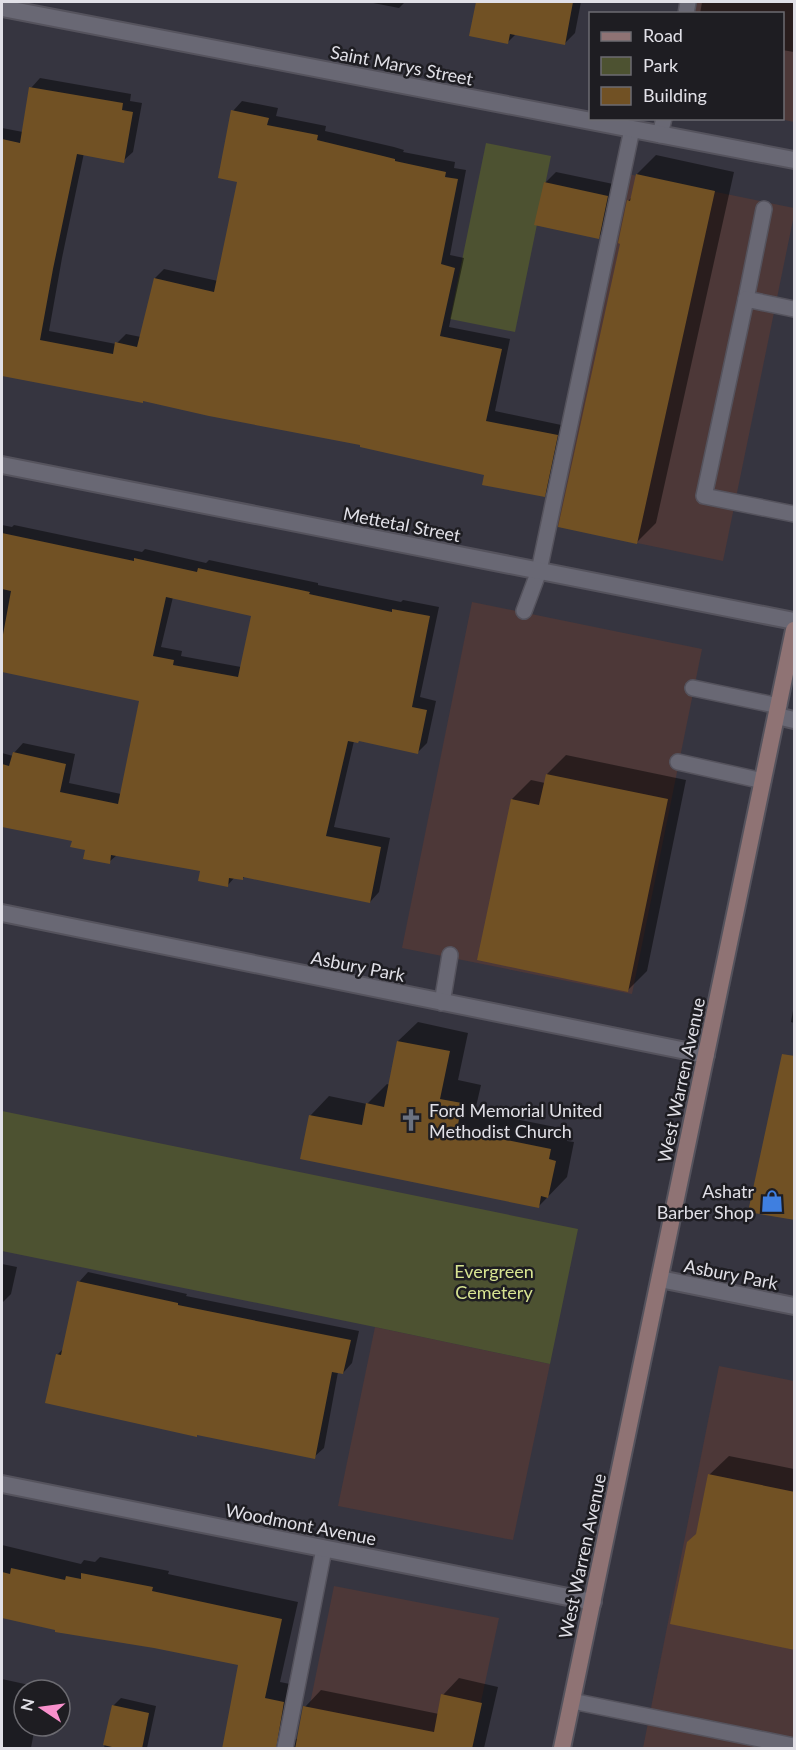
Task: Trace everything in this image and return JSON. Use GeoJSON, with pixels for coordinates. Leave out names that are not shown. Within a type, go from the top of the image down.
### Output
{"type":"FeatureCollection","features":[{"type":"Feature","properties":{"kind":"main road","name":"West Warren Avenue"},"geometry":{"type":"LineString","coordinates":[[562,1749],[795,630]]}},
{"type":"Feature","properties":{"kind":"street","name":"Saint Marys Street"},"geometry":{"type":"LineString","coordinates":[[2,8],[632,129],[662,127],[795,160]]}},
{"type":"Feature","properties":{"kind":"street","name":"Mettetal Street"},"geometry":{"type":"LineString","coordinates":[[2,465],[795,621]]}},
{"type":"Feature","properties":{"kind":"street"},"geometry":{"type":"LineString","coordinates":[[778,711],[795,720]]}},
{"type":"Feature","properties":{"kind":"street","name":"Asbury Park"},"geometry":{"type":"LineString","coordinates":[[2,913],[706,1055]]}},
{"type":"Feature","properties":{"kind":"street","name":"Asbury Park"},"geometry":{"type":"LineString","coordinates":[[660,1279],[795,1306]]}},
{"type":"Feature","properties":{"kind":"street","name":"Woodmont Avenue"},"geometry":{"type":"LineString","coordinates":[[2,1484],[593,1602]]}},
{"type":"Feature","properties":{"kind":"lane"},"geometry":{"type":"LineString","coordinates":[[524,611],[539,571],[632,129]]}},
{"type":"Feature","properties":{"kind":"lane"},"geometry":{"type":"LineString","coordinates":[[764,209],[704,496],[795,514]]}},
{"type":"Feature","properties":{"kind":"lane"},"geometry":{"type":"LineString","coordinates":[[746,299],[795,309]]}},
{"type":"Feature","properties":{"kind":"lane"},"geometry":{"type":"LineString","coordinates":[[693,688],[778,711]]}},
{"type":"Feature","properties":{"kind":"lane"},"geometry":{"type":"LineString","coordinates":[[678,762],[763,781]]}},
{"type":"Feature","properties":{"kind":"lane"},"geometry":{"type":"LineString","coordinates":[[442,1003],[450,955]]}},
{"type":"Feature","properties":{"kind":"lane"},"geometry":{"type":"LineString","coordinates":[[285,1749],[324,1549]]}},
{"type":"Feature","properties":{"kind":"lane"},"geometry":{"type":"LineString","coordinates":[[572,1701],[795,1746]]}},
{"type":"Feature","properties":{"kind":"shaded area"},"geometry":{"type":"Polygon","coordinates":[[[697,2],[794,2],[794,122],[784,120],[784,12],[695,12],[697,2]]]}},
{"type":"Feature","properties":{"kind":"shaded area"},"geometry":{"type":"Polygon","coordinates":[[[628,174],[794,208],[723,561],[556,526],[628,174]]]}},
{"type":"Feature","properties":{"kind":"shaded area"},"geometry":{"type":"Polygon","coordinates":[[[472,602],[702,649],[632,994],[402,948],[472,602]]]}},
{"type":"Feature","properties":{"kind":"shaded area"},"geometry":{"type":"Polygon","coordinates":[[[375,1327],[550,1364],[513,1540],[338,1506],[375,1327]]]}},
{"type":"Feature","properties":{"kind":"shaded area"},"geometry":{"type":"Polygon","coordinates":[[[719,1366],[794,1381],[794,1748],[643,1748],[719,1366]]]}},
{"type":"Feature","properties":{"kind":"shaded area"},"geometry":{"type":"Polygon","coordinates":[[[334,1586],[499,1618],[471,1748],[301,1748],[334,1586]]]}},
{"type":"Feature","properties":{"kind":"green space"},"geometry":{"type":"Polygon","coordinates":[[[486,143],[551,156],[515,332],[450,319],[486,143]]]}},
{"type":"Feature","properties":{"kind":"green space","name":"Evergreen Cemetery"},"geometry":{"type":"Polygon","coordinates":[[[2,1111],[578,1229],[550,1364],[2,1251],[2,1111]]]}},
{"type":"Feature","properties":{"kind":"building"},"geometry":{"type":"Polygon","coordinates":[[[476,2],[573,2],[565,45],[510,34],[508,44],[469,36],[476,2]]]}},
{"type":"Feature","properties":{"kind":"building"},"geometry":{"type":"Polygon","coordinates":[[[29,87],[123,103],[122,110],[133,112],[124,163],[77,154],[40,340],[113,354],[115,342],[137,347],[154,278],[214,292],[237,182],[218,178],[231,110],[269,118],[267,125],[318,135],[317,140],[446,172],[445,177],[458,179],[441,264],[455,268],[440,336],[502,349],[486,421],[558,435],[545,497],[482,485],[484,475],[360,447],[360,445],[143,401],[143,403],[2,376],[2,139],[20,143],[29,87]]]}},
{"type":"Feature","properties":{"kind":"building"},"geometry":{"type":"Polygon","coordinates":[[[636,174],[715,191],[637,544],[558,527],[620,244],[618,243],[627,200],[630,201],[636,174]]]}},
{"type":"Feature","properties":{"kind":"building"},"geometry":{"type":"Polygon","coordinates":[[[544,182],[608,196],[599,239],[534,225],[544,182]]]}},
{"type":"Feature","properties":{"kind":"building"},"geometry":{"type":"Polygon","coordinates":[[[2,533],[134,561],[134,558],[197,572],[198,568],[392,612],[392,609],[430,616],[412,707],[427,710],[418,754],[359,741],[358,743],[348,741],[326,836],[381,847],[370,903],[243,877],[243,880],[229,878],[228,887],[198,881],[200,871],[111,855],[110,864],[83,859],[85,850],[70,847],[72,841],[2,827],[2,764],[9,766],[13,752],[66,764],[60,792],[118,804],[139,701],[2,672],[2,640],[11,591],[2,589],[2,533]],[[166,597],[153,656],[174,660],[173,665],[238,677],[251,616],[166,597]]]}},
{"type":"Feature","properties":{"kind":"building"},"geometry":{"type":"Polygon","coordinates":[[[546,774],[668,799],[628,992],[477,960],[511,799],[539,805],[546,774]]]}},
{"type":"Feature","properties":{"kind":"building","name":"Ford Memorial United Methodist Church"},"geometry":{"type":"Polygon","coordinates":[[[397,1041],[450,1051],[440,1099],[462,1103],[457,1130],[551,1149],[549,1159],[556,1161],[548,1198],[541,1196],[539,1208],[300,1159],[309,1115],[362,1125],[366,1103],[384,1107],[397,1041]]]}},
{"type":"Feature","properties":{"kind":"building"},"geometry":{"type":"Polygon","coordinates":[[[782,1054],[795,1056],[795,1220],[748,1212],[782,1054]]]}},
{"type":"Feature","properties":{"kind":"building"},"geometry":{"type":"Polygon","coordinates":[[[77,1281],[178,1303],[178,1305],[351,1340],[343,1374],[332,1372],[315,1459],[197,1435],[197,1437],[45,1403],[56,1354],[61,1355],[77,1281]]]}},
{"type":"Feature","properties":{"kind":"building"},"geometry":{"type":"Polygon","coordinates":[[[708,1474],[795,1492],[795,1650],[670,1624],[687,1542],[696,1534],[708,1474]]]}},
{"type":"Feature","properties":{"kind":"building"},"geometry":{"type":"Polygon","coordinates":[[[11,1568],[65,1580],[66,1576],[81,1579],[81,1573],[153,1587],[152,1591],[282,1619],[265,1698],[284,1702],[276,1749],[222,1749],[238,1665],[154,1648],[55,1632],[55,1630],[2,1618],[2,1572],[10,1574],[11,1568]]]}},
{"type":"Feature","properties":{"kind":"building"},"geometry":{"type":"Polygon","coordinates":[[[441,1694],[482,1703],[472,1749],[295,1749],[303,1706],[434,1732],[441,1694]]]}},
{"type":"Feature","properties":{"kind":"building"},"geometry":{"type":"Polygon","coordinates":[[[112,1705],[149,1713],[142,1749],[121,1749],[103,1745],[112,1705]]]}},
{"type":"Feature","properties":{"kind":"place","name":"Ford Memorial United Methodist Church"},"geometry":{"type":"Point","coordinates":[411,1120]}},
{"type":"Feature","properties":{"kind":"place","name":"Ashatr Barber Shop"},"geometry":{"type":"Point","coordinates":[772,1201]}}]}
